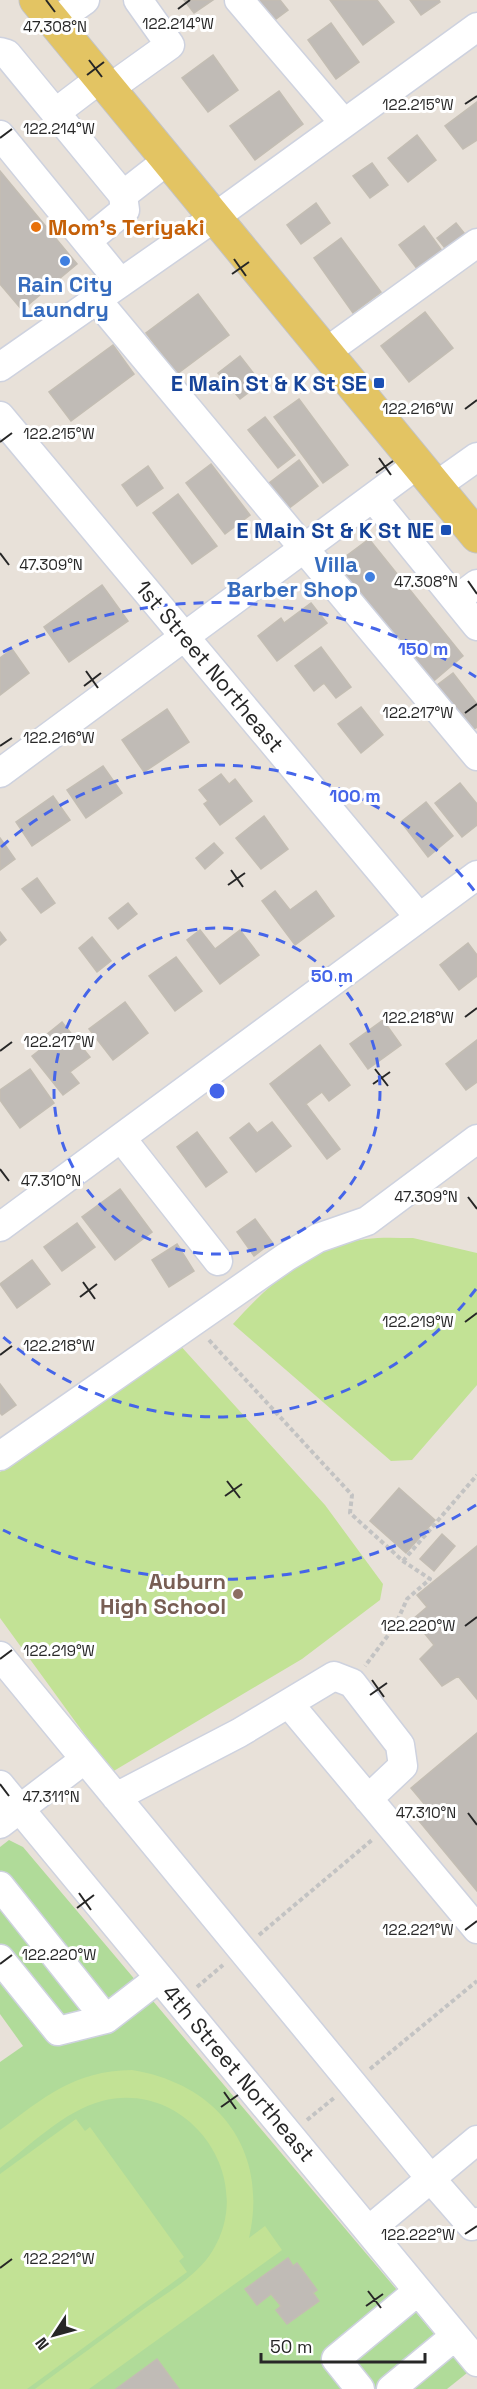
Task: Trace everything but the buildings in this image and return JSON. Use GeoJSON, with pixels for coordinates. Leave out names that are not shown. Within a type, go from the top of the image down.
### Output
{"type":"FeatureCollection","features":[{"type":"Feature","properties":{"kind":"main road"},"geometry":{"type":"LineString","coordinates":[[45,11],[477,536]]}},
{"type":"Feature","properties":{"kind":"street"},"geometry":{"type":"LineString","coordinates":[[45,11],[85,0]]}},
{"type":"Feature","properties":{"kind":"street"},"geometry":{"type":"LineString","coordinates":[[56,113],[170,45],[138,0]]}},
{"type":"Feature","properties":{"kind":"street"},"geometry":{"type":"LineString","coordinates":[[239,0],[344,123]]}},
{"type":"Feature","properties":{"kind":"street"},"geometry":{"type":"LineString","coordinates":[[0,367],[215,217],[477,27]]}},
{"type":"Feature","properties":{"kind":"street"},"geometry":{"type":"LineString","coordinates":[[0,52],[7,54],[123,195],[125,210],[87,241]]}},
{"type":"Feature","properties":{"kind":"street"},"geometry":{"type":"LineString","coordinates":[[0,135],[120,282]]}},
{"type":"Feature","properties":{"kind":"street"},"geometry":{"type":"LineString","coordinates":[[123,195],[168,160]]}},
{"type":"Feature","properties":{"kind":"street"},"geometry":{"type":"LineString","coordinates":[[326,352],[477,243]]}},
{"type":"Feature","properties":{"kind":"street"},"geometry":{"type":"LineString","coordinates":[[96,299],[477,756]]}},
{"type":"Feature","properties":{"kind":"street","name":"1st Street Northeast"},"geometry":{"type":"LineString","coordinates":[[0,416],[419,917]]}},
{"type":"Feature","properties":{"kind":"street"},"geometry":{"type":"LineString","coordinates":[[0,773],[373,498],[477,457]]}},
{"type":"Feature","properties":{"kind":"street"},"geometry":{"type":"LineString","coordinates":[[373,498],[466,592],[477,626]]}},
{"type":"Feature","properties":{"kind":"street"},"geometry":{"type":"LineString","coordinates":[[0,1227],[477,875]]}},
{"type":"Feature","properties":{"kind":"street"},"geometry":{"type":"LineString","coordinates":[[122,1139],[218,1261]]}},
{"type":"Feature","properties":{"kind":"street"},"geometry":{"type":"LineString","coordinates":[[0,1456],[286,1257],[318,1238],[367,1221],[472,1151]]}},
{"type":"Feature","properties":{"kind":"street"},"geometry":{"type":"LineString","coordinates":[[0,1656],[430,2179],[472,2226],[477,2222]]}},
{"type":"Feature","properties":{"kind":"street"},"geometry":{"type":"LineString","coordinates":[[116,1797],[290,1705],[334,1676],[352,1683],[400,1745],[403,1766],[368,1798]]}},
{"type":"Feature","properties":{"kind":"street"},"geometry":{"type":"LineString","coordinates":[[290,1705],[477,1929]]}},
{"type":"Feature","properties":{"kind":"street"},"geometry":{"type":"LineString","coordinates":[[10,1816],[85,1759]]}},
{"type":"Feature","properties":{"kind":"street","name":"4th Street Northeast"},"geometry":{"type":"LineString","coordinates":[[0,1785],[10,1816],[180,2001],[477,2362]]}},
{"type":"Feature","properties":{"kind":"street"},"geometry":{"type":"LineString","coordinates":[[0,1886],[106,2019]]}},
{"type":"Feature","properties":{"kind":"street"},"geometry":{"type":"LineString","coordinates":[[0,1959],[58,2031],[106,2019],[159,1978]]}},
{"type":"Feature","properties":{"kind":"street"},"geometry":{"type":"LineString","coordinates":[[369,2230],[477,2140]]}},
{"type":"Feature","properties":{"kind":"street"},"geometry":{"type":"LineString","coordinates":[[360,2389],[336,2359],[418,2291]]}},
{"type":"Feature","properties":{"kind":"street"},"geometry":{"type":"LineString","coordinates":[[391,2389],[456,2336]]}},
{"type":"Feature","properties":{"kind":"path"},"geometry":{"type":"LineString","coordinates":[[202,1333],[352,1495],[350,1513],[403,1561],[430,1579],[407,1599],[395,1626],[352,1683]]}},
{"type":"Feature","properties":{"kind":"path"},"geometry":{"type":"LineString","coordinates":[[403,1561],[477,1475]]}},
{"type":"Feature","properties":{"kind":"path"},"geometry":{"type":"LineString","coordinates":[[180,2001],[390,1825]]}},
{"type":"Feature","properties":{"kind":"path"},"geometry":{"type":"LineString","coordinates":[[291,2134],[477,1981]]}},
{"type":"Feature","properties":{"kind":"green space"},"geometry":{"type":"Polygon","coordinates":[[[413,1238],[477,1253],[477,1385],[412,1460],[391,1461],[233,1324],[261,1295],[292,1269],[327,1249],[366,1239],[413,1238]]]}},
{"type":"Feature","properties":{"kind":"green space"},"geometry":{"type":"Polygon","coordinates":[[[178,1343],[325,1505],[383,1584],[380,1600],[302,1659],[112,1772],[0,1618],[0,1472],[178,1343]]]}},
{"type":"Feature","properties":{"kind":"green space"},"geometry":{"type":"Polygon","coordinates":[[[9,1840],[23,1847],[467,2373],[447,2389],[0,2389],[0,2062],[23,2046],[0,2014],[0,1847],[9,1840]]]}},
{"type":"Feature","properties":{"kind":"green space"},"geometry":{"type":"Polygon","coordinates":[[[132,2070],[163,2078],[190,2090],[213,2106],[231,2127],[244,2150],[251,2177],[253,2206],[249,2238],[265,2226],[282,2250],[89,2389],[35,2389],[190,2276],[213,2250],[225,2221],[226,2192],[220,2164],[206,2139],[186,2119],[161,2104],[133,2098],[102,2101],[88,2106],[74,2112],[48,2130],[0,2168],[0,2130],[16,2118],[46,2097],[76,2081],[93,2075],[132,2070]]]}},
{"type":"Feature","properties":{"kind":"green space"},"geometry":{"type":"Polygon","coordinates":[[[76,2119],[85,2131],[90,2127],[184,2257],[179,2261],[187,2272],[27,2389],[0,2389],[0,2174],[76,2119]]]}},
{"type":"Feature","properties":{"kind":"place","name":"Mom's Teriyaki"},"geometry":{"type":"Point","coordinates":[36,227]}},
{"type":"Feature","properties":{"kind":"place","name":"Rain City Laundry"},"geometry":{"type":"Point","coordinates":[65,261]}},
{"type":"Feature","properties":{"kind":"place","name":"E Main St & K St SE"},"geometry":{"type":"Point","coordinates":[379,383]}},
{"type":"Feature","properties":{"kind":"place","name":"E Main St & K St NE"},"geometry":{"type":"Point","coordinates":[446,530]}},
{"type":"Feature","properties":{"kind":"place","name":"Villa Barber Shop"},"geometry":{"type":"Point","coordinates":[370,577]}},
{"type":"Feature","properties":{"kind":"place","name":"Auburn High School"},"geometry":{"type":"Point","coordinates":[238,1594]}}]}
